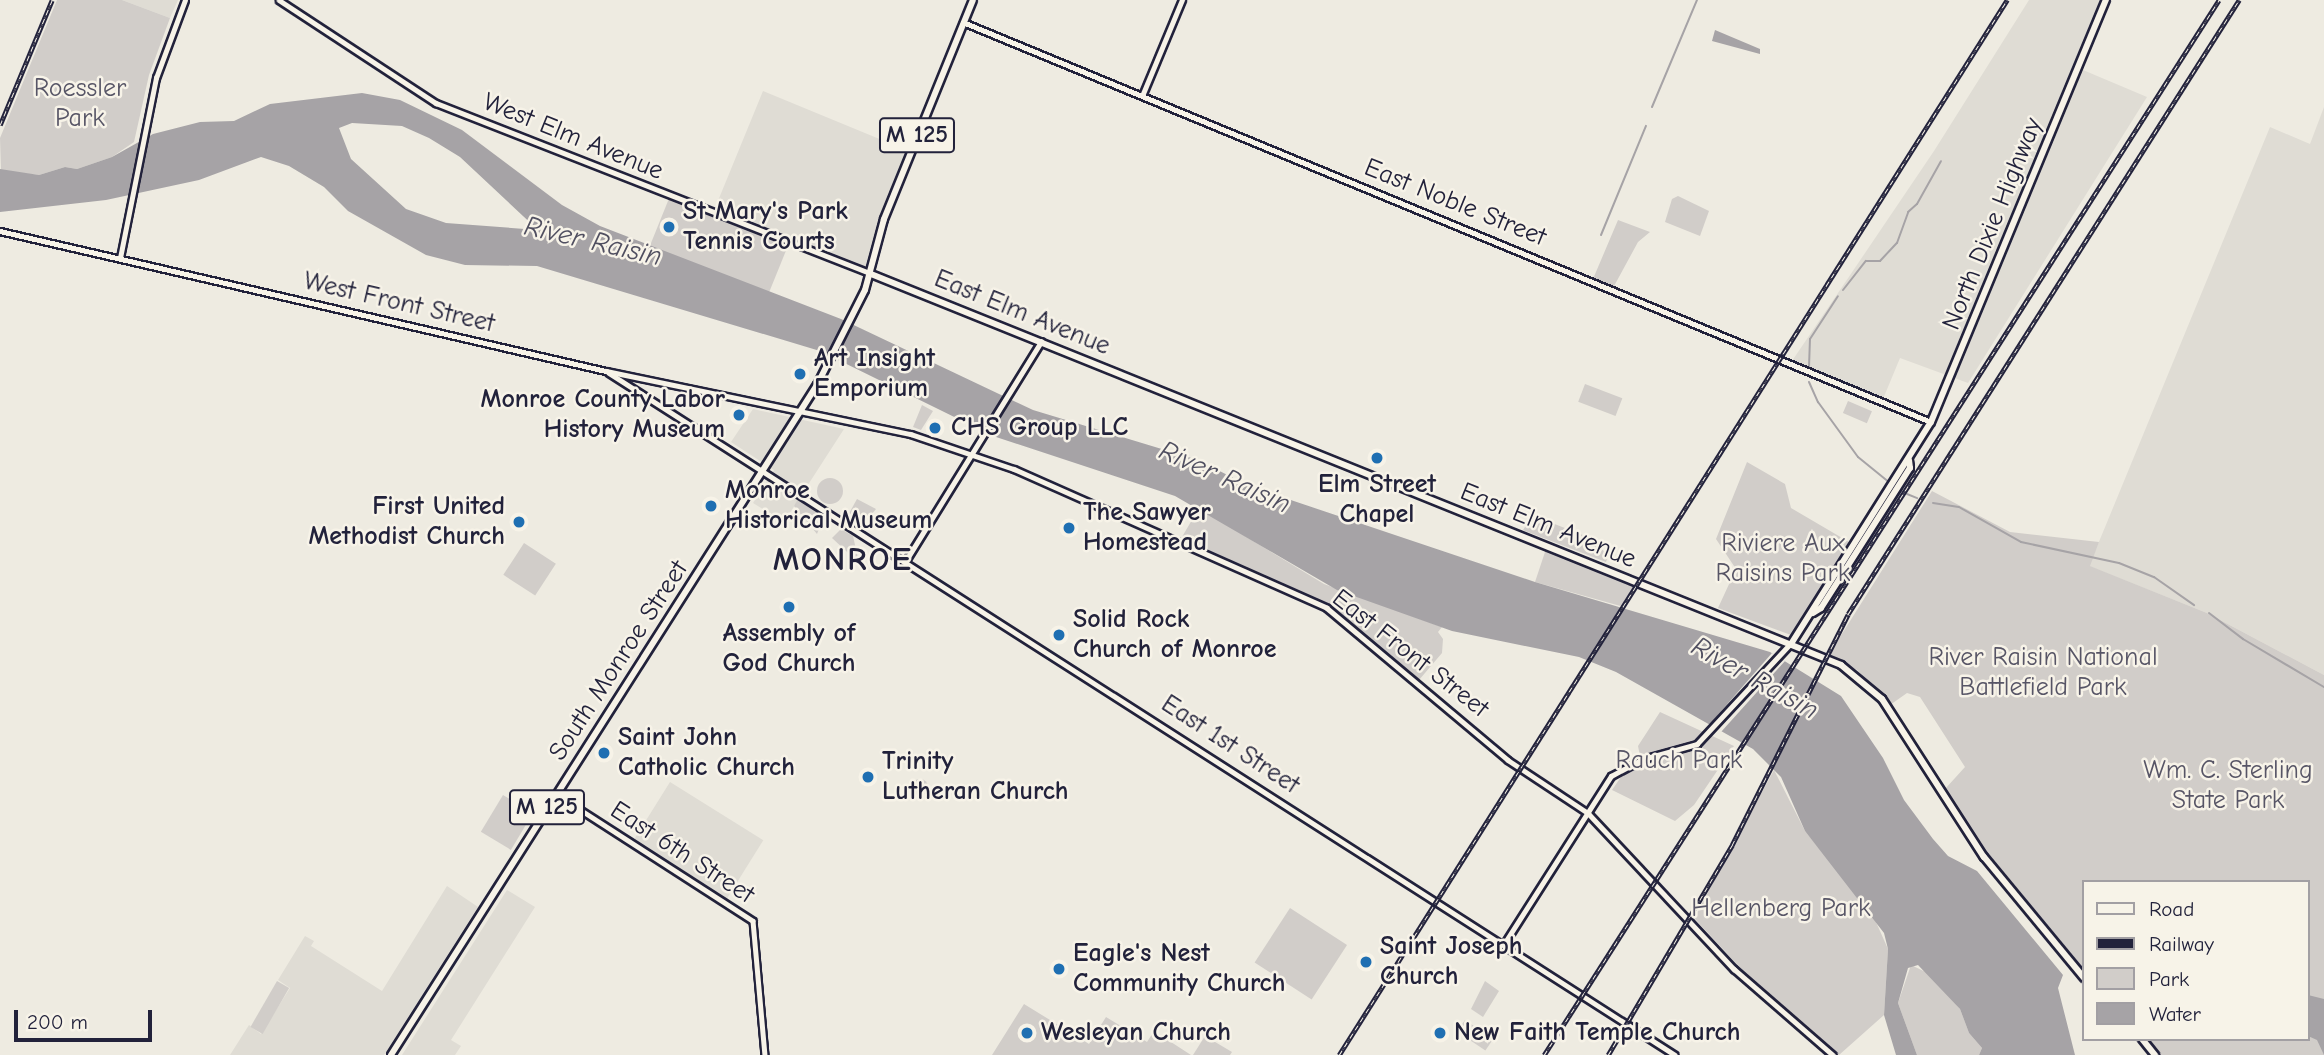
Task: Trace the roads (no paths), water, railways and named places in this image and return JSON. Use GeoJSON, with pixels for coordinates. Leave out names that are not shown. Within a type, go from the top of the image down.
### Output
{"type":"FeatureCollection","features":[{"type":"Feature","properties":{"kind":"main road","name":"M 125"},"geometry":{"type":"LineString","coordinates":[[871,274],[886,211],[972,0]]}},
{"type":"Feature","properties":{"kind":"main road","name":"North Dixie Highway"},"geometry":{"type":"LineString","coordinates":[[1791,644],[1931,422],[2106,0]]}},
{"type":"Feature","properties":{"kind":"main road","name":"South Monroe Street"},"geometry":{"type":"LineString","coordinates":[[391,1055],[800,413],[850,321],[871,274]]}},
{"type":"Feature","properties":{"kind":"main road","name":"East Elm Avenue"},"geometry":{"type":"LineString","coordinates":[[871,274],[1041,340],[1841,665],[1882,699],[1984,857],[2082,976]]}},
{"type":"Feature","properties":{"kind":"main road"},"geometry":{"type":"LineString","coordinates":[[2143,1041],[2155,1055]]}},
{"type":"Feature","properties":{"kind":"street"},"geometry":{"type":"LineString","coordinates":[[120,258],[161,61],[185,0]]}},
{"type":"Feature","properties":{"kind":"street","name":"West Elm Avenue"},"geometry":{"type":"LineString","coordinates":[[279,0],[436,103],[871,274]]}},
{"type":"Feature","properties":{"kind":"street"},"geometry":{"type":"LineString","coordinates":[[1142,96],[1182,0]]}},
{"type":"Feature","properties":{"kind":"street","name":"East Noble Street"},"geometry":{"type":"LineString","coordinates":[[963,22],[1931,422]]}},
{"type":"Feature","properties":{"kind":"street","name":"West Front Street"},"geometry":{"type":"LineString","coordinates":[[0,231],[789,411]]}},
{"type":"Feature","properties":{"kind":"street"},"geometry":{"type":"LineString","coordinates":[[905,562],[1011,397],[1041,340]]}},
{"type":"Feature","properties":{"kind":"street","name":"East 1st Street"},"geometry":{"type":"LineString","coordinates":[[606,371],[1675,1055]]}},
{"type":"Feature","properties":{"kind":"street","name":"East Front Street"},"geometry":{"type":"LineString","coordinates":[[789,411],[908,434],[972,454],[1327,608],[1508,760],[1588,813],[1734,970],[1833,1055]]}},
{"type":"Feature","properties":{"kind":"street"},"geometry":{"type":"LineString","coordinates":[[1504,944],[1588,813],[1599,790],[1628,765],[1697,744],[1713,731],[1791,644]]}},
{"type":"Feature","properties":{"kind":"street","name":"East 6th Street"},"geometry":{"type":"LineString","coordinates":[[555,794],[752,921],[765,1055]]}},
{"type":"Feature","properties":{"kind":"water"},"geometry":{"type":"Polygon","coordinates":[[[1715,30],[1760,49],[1760,54],[1712,41],[1715,30]]]}},
{"type":"Feature","properties":{"kind":"water","name":"River Raisin"},"geometry":{"type":"Polygon","coordinates":[[[362,93],[400,100],[462,130],[562,205],[600,226],[841,319],[1033,410],[1198,460],[1249,486],[1535,582],[1770,652],[1841,696],[1883,758],[1904,800],[1933,839],[1948,856],[1977,871],[2063,975],[2058,988],[2075,1055],[1979,1055],[1982,1048],[1969,1033],[1960,1009],[1918,965],[1908,968],[1898,1003],[1917,1055],[1896,1055],[1884,1015],[1888,949],[1884,933],[1805,831],[1781,777],[1753,749],[1616,672],[1579,657],[1452,631],[1337,590],[1175,496],[993,436],[820,351],[537,266],[465,265],[426,255],[348,211],[324,187],[289,166],[261,157],[199,180],[106,200],[0,212],[0,169],[39,175],[65,167],[77,169],[112,157],[153,134],[200,122],[234,121],[270,104],[362,93]],[[352,123],[339,128],[351,159],[406,209],[446,223],[538,230],[460,157],[429,138],[402,126],[352,123]]]}},
{"type":"Feature","properties":{"kind":"water"},"geometry":{"type":"Polygon","coordinates":[[[2310,996],[2324,999],[2324,1055],[2317,1040],[2310,1037],[2310,996]]]}},
{"type":"Feature","properties":{"kind":"waterway"},"geometry":{"type":"LineString","coordinates":[[1652,107],[1697,0]]}},
{"type":"Feature","properties":{"kind":"waterway"},"geometry":{"type":"LineString","coordinates":[[1601,235],[1646,126]]}},
{"type":"Feature","properties":{"kind":"waterway"},"geometry":{"type":"LineString","coordinates":[[1843,290],[1866,261],[1880,261],[1897,243],[1908,212],[1917,204],[1941,161]]}},
{"type":"Feature","properties":{"kind":"waterway"},"geometry":{"type":"LineString","coordinates":[[1809,367],[1810,339],[1838,296]]}},
{"type":"Feature","properties":{"kind":"waterway"},"geometry":{"type":"LineString","coordinates":[[1809,382],[1818,402],[1858,457],[1888,481]]}},
{"type":"Feature","properties":{"kind":"waterway"},"geometry":{"type":"LineString","coordinates":[[1907,494],[1917,498]]}},
{"type":"Feature","properties":{"kind":"waterway"},"geometry":{"type":"LineString","coordinates":[[1933,503],[1959,507],[2021,542],[2119,563],[2154,577],[2194,605]]}},
{"type":"Feature","properties":{"kind":"waterway"},"geometry":{"type":"LineString","coordinates":[[2209,613],[2243,639],[2324,687]]}},
{"type":"Feature","properties":{"kind":"railway"},"geometry":{"type":"LineString","coordinates":[[0,125],[52,0]]}},
{"type":"Feature","properties":{"kind":"railway"},"geometry":{"type":"LineString","coordinates":[[1339,1055],[2007,0]]}},
{"type":"Feature","properties":{"kind":"railway"},"geometry":{"type":"LineString","coordinates":[[1544,1055],[2219,0]]}},
{"type":"Feature","properties":{"kind":"railway"},"geometry":{"type":"LineString","coordinates":[[1608,1055],[1732,845],[1848,614],[2239,0]]}},
{"type":"Feature","properties":{"kind":"place","name":"St Mary's Park Tennis Courts"},"geometry":{"type":"Point","coordinates":[669,227]}},
{"type":"Feature","properties":{"kind":"place","name":"Art Insight Emporium"},"geometry":{"type":"Point","coordinates":[800,374]}},
{"type":"Feature","properties":{"kind":"place","name":"Monroe County Labor History Museum"},"geometry":{"type":"Point","coordinates":[739,415]}},
{"type":"Feature","properties":{"kind":"place","name":"CHS Group LLC"},"geometry":{"type":"Point","coordinates":[935,428]}},
{"type":"Feature","properties":{"kind":"place","name":"Elm Street Chapel"},"geometry":{"type":"Point","coordinates":[1377,458]}},
{"type":"Feature","properties":{"kind":"place","name":"Monroe Historical Museum"},"geometry":{"type":"Point","coordinates":[711,506]}},
{"type":"Feature","properties":{"kind":"place","name":"First United Methodist Church"},"geometry":{"type":"Point","coordinates":[519,522]}},
{"type":"Feature","properties":{"kind":"place","name":"The Sawyer Homestead"},"geometry":{"type":"Point","coordinates":[1069,528]}},
{"type":"Feature","properties":{"kind":"place","name":"Assembly of God Church"},"geometry":{"type":"Point","coordinates":[789,607]}},
{"type":"Feature","properties":{"kind":"place","name":"Solid Rock Church of Monroe"},"geometry":{"type":"Point","coordinates":[1059,635]}},
{"type":"Feature","properties":{"kind":"place","name":"Saint John Catholic Church"},"geometry":{"type":"Point","coordinates":[604,753]}},
{"type":"Feature","properties":{"kind":"place","name":"Trinity Lutheran Church"},"geometry":{"type":"Point","coordinates":[868,777]}},
{"type":"Feature","properties":{"kind":"place","name":"Saint Joseph Church"},"geometry":{"type":"Point","coordinates":[1366,962]}},
{"type":"Feature","properties":{"kind":"place","name":"Eagle's Nest Community Church"},"geometry":{"type":"Point","coordinates":[1059,969]}},
{"type":"Feature","properties":{"kind":"place","name":"Wesleyan Church"},"geometry":{"type":"Point","coordinates":[1027,1033]}},
{"type":"Feature","properties":{"kind":"place","name":"New Faith Temple Church"},"geometry":{"type":"Point","coordinates":[1440,1033]}},
{"type":"Feature","properties":{"kind":"district","name":"MONROE"},"geometry":{"type":"Point","coordinates":[843,560]}},
{"type":"Feature","properties":{"kind":"park label","name":"Roessler Park"},"geometry":{"type":"Point","coordinates":[80,104]}},
{"type":"Feature","properties":{"kind":"park label","name":"Riviere Aux Raisins Park"},"geometry":{"type":"Point","coordinates":[1783,559]}},
{"type":"Feature","properties":{"kind":"park label","name":"River Raisin National Battlefield Park"},"geometry":{"type":"Point","coordinates":[2043,673]}},
{"type":"Feature","properties":{"kind":"park label","name":"Rauch Park"},"geometry":{"type":"Point","coordinates":[1679,761]}},
{"type":"Feature","properties":{"kind":"park label","name":"Wm. C. Sterling State Park"},"geometry":{"type":"Point","coordinates":[2228,786]}},
{"type":"Feature","properties":{"kind":"park label","name":"Hellenberg Park"},"geometry":{"type":"Point","coordinates":[1781,909]}}]}
